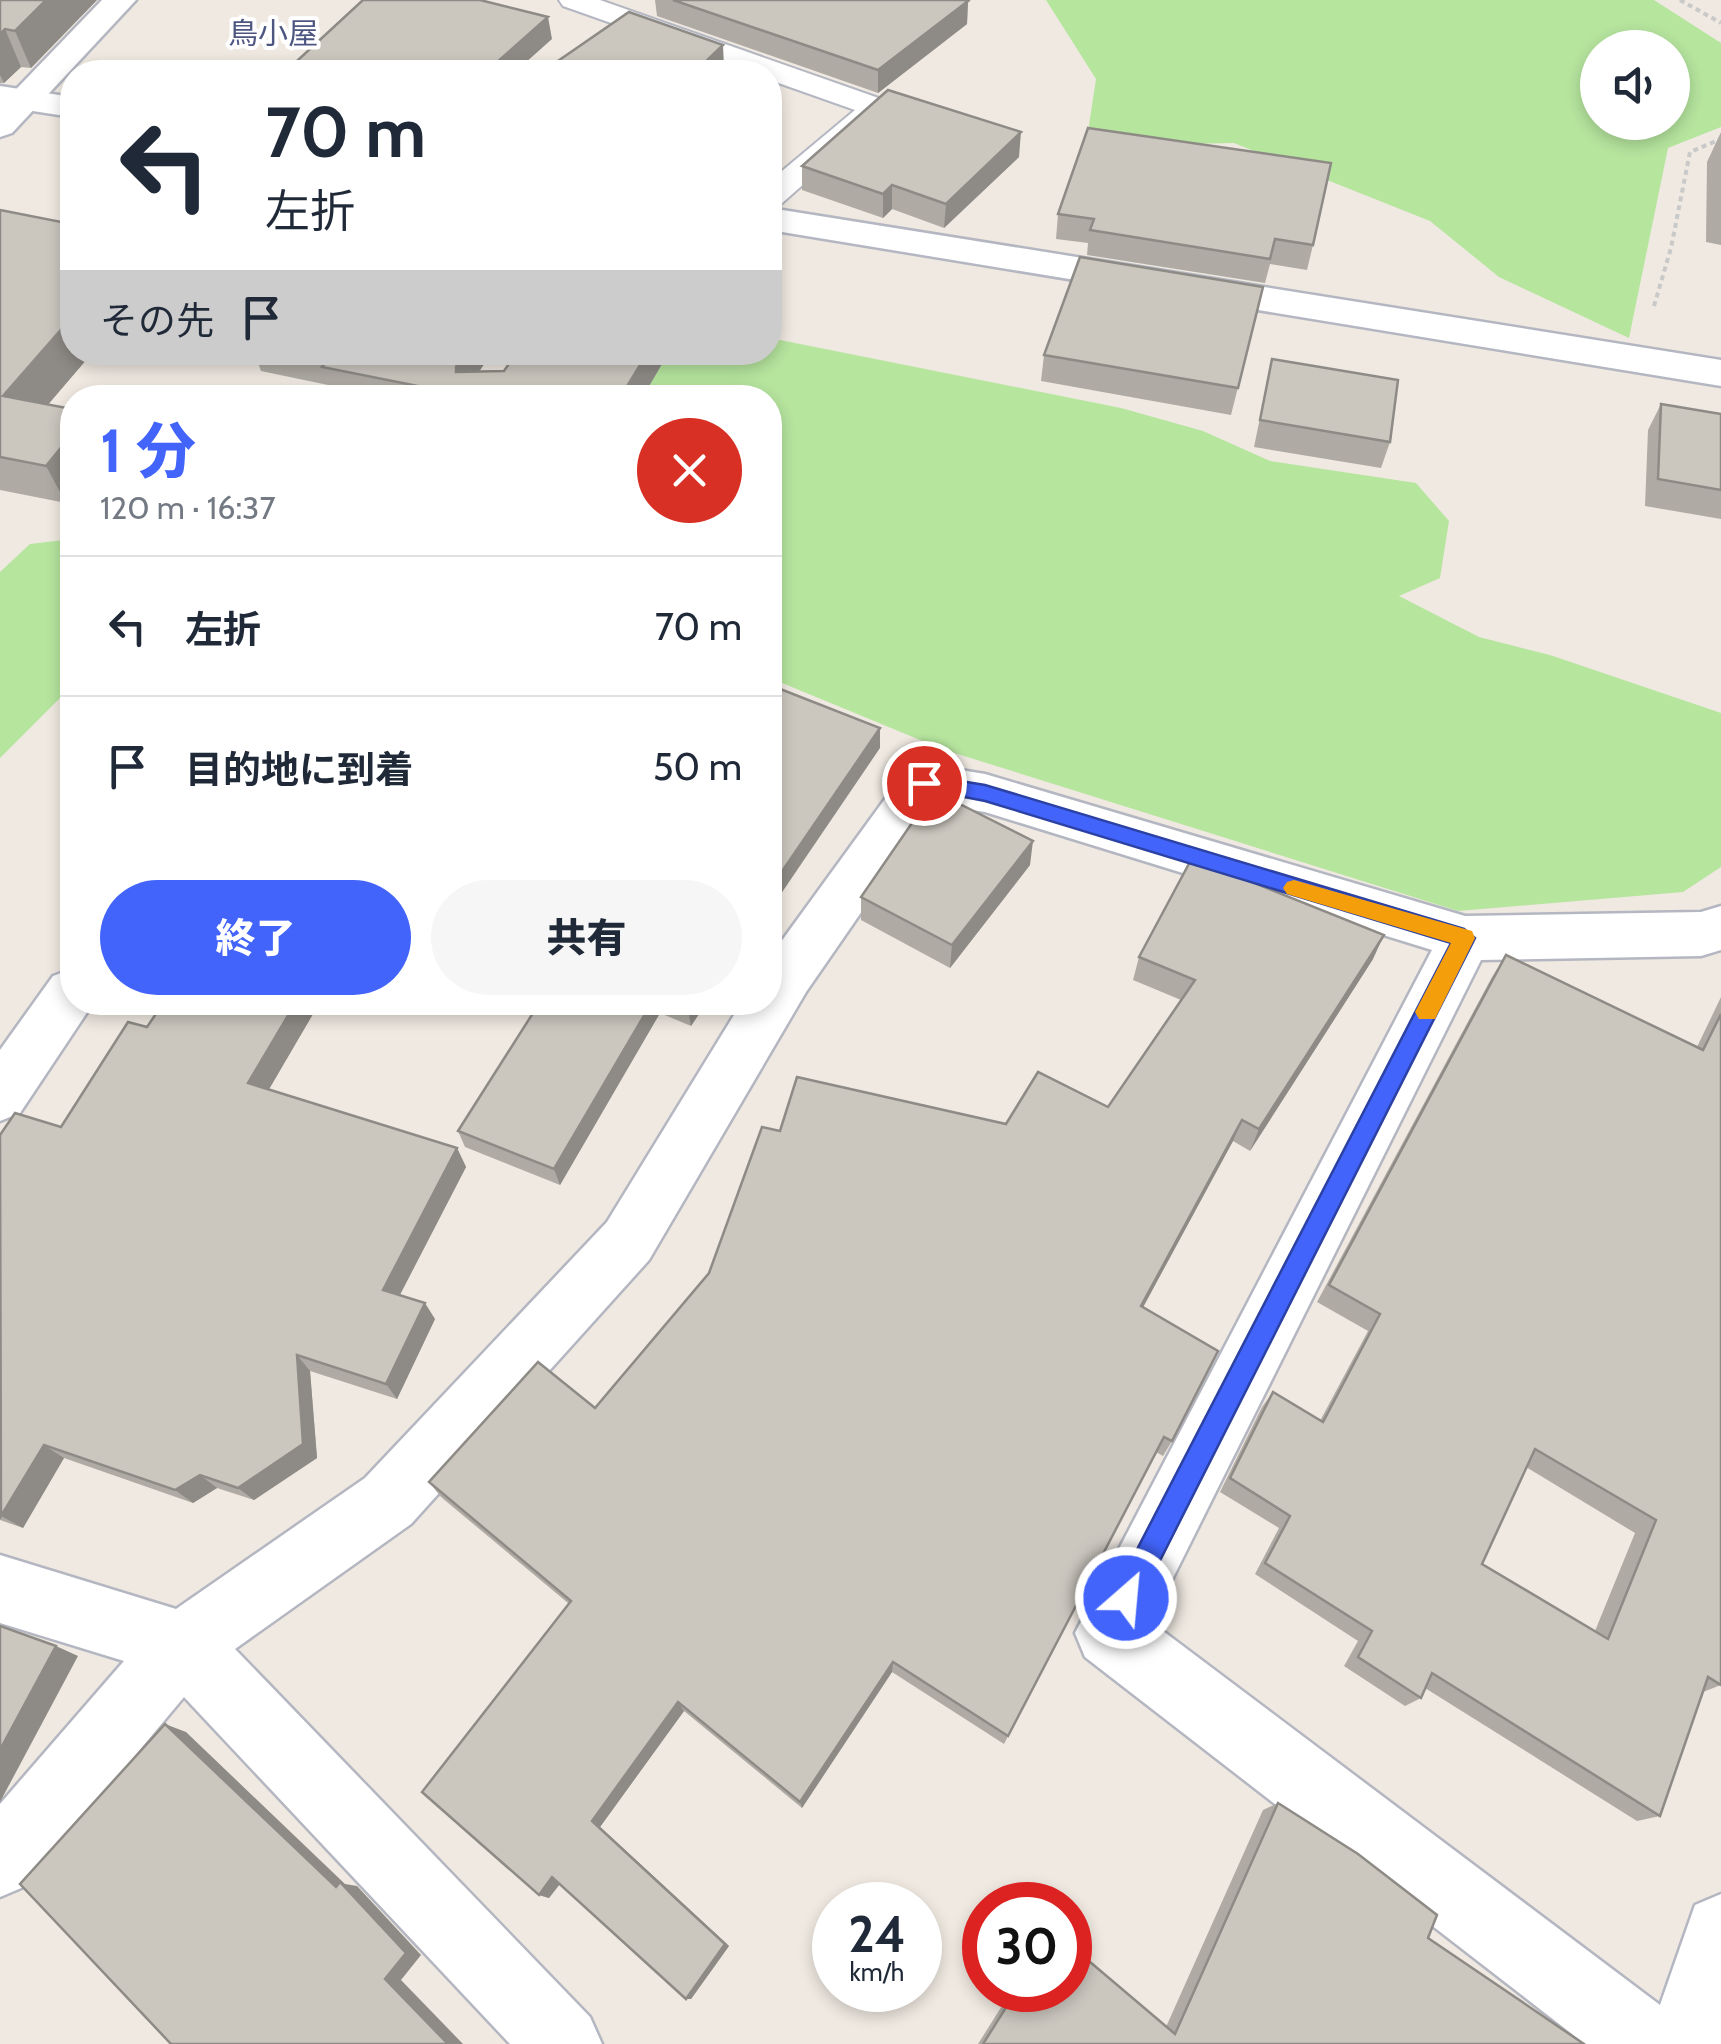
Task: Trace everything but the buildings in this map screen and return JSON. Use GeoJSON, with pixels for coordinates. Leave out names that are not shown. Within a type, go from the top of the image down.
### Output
{"type":"FeatureCollection","features":[{"type":"Feature","properties":{"kind":"street"},"geometry":{"type":"LineString","coordinates":[[0,126],[12,98],[120,0]]}},
{"type":"Feature","properties":{"kind":"street"},"geometry":{"type":"LineString","coordinates":[[12,98],[60,105]]}},
{"type":"Feature","properties":{"kind":"street"},"geometry":{"type":"LineString","coordinates":[[782,221],[1721,373]]}},
{"type":"Feature","properties":{"kind":"street"},"geometry":{"type":"LineString","coordinates":[[782,984],[924,783],[985,793],[1464,938],[1702,934],[1721,928]]}},
{"type":"Feature","properties":{"kind":"street"},"geometry":{"type":"LineString","coordinates":[[1464,938],[1109,1633],[1648,2044]]}},
{"type":"Feature","properties":{"kind":"street"},"geometry":{"type":"LineString","coordinates":[[0,1096],[60,1009]]}},
{"type":"Feature","properties":{"kind":"street"},"geometry":{"type":"LineString","coordinates":[[0,1860],[183,1646],[388,1501],[628,1241],[764,1015]]}},
{"type":"Feature","properties":{"kind":"street"},"geometry":{"type":"LineString","coordinates":[[0,1589],[183,1646],[563,2044]]}},
{"type":"Feature","properties":{"kind":"street"},"geometry":{"type":"LineString","coordinates":[[1687,2044],[1721,1931]]}},
{"type":"Feature","properties":{"kind":"lane"},"geometry":{"type":"LineString","coordinates":[[573,0],[741,60]]}},
{"type":"Feature","properties":{"kind":"lane"},"geometry":{"type":"LineString","coordinates":[[782,74],[876,108],[782,187]]}},
{"type":"Feature","properties":{"kind":"path"},"geometry":{"type":"LineString","coordinates":[[1680,0],[1721,22]]}},
{"type":"Feature","properties":{"kind":"path"},"geometry":{"type":"LineString","coordinates":[[1653,362],[1654,299],[1671,248],[1690,152],[1721,139]]}},
{"type":"Feature","properties":{"kind":"green space"},"geometry":{"type":"Polygon","coordinates":[[[1046,0],[1654,0],[1721,43],[1721,127],[1690,139],[1690,30],[1580,30],[1580,140],[1688,140],[1668,148],[1629,338],[1499,277],[1430,221],[1234,143],[1131,145],[1088,132],[1096,79],[1046,0]]]}},
{"type":"Feature","properties":{"kind":"green space"},"geometry":{"type":"Polygon","coordinates":[[[782,340],[1121,408],[1203,431],[1270,461],[1416,483],[1449,521],[1440,578],[1399,596],[1479,637],[1550,655],[1721,713],[1721,867],[1683,892],[1458,911],[942,749],[782,683],[782,385],[650,385],[638,372],[646,365],[782,365],[782,340]]]}},
{"type":"Feature","properties":{"kind":"green space"},"geometry":{"type":"Polygon","coordinates":[[[60,540],[60,698],[0,758],[0,572],[30,544],[60,540]]]}},
{"type":"Feature","properties":{"kind":"slow traffic"},"geometry":{"type":"LineString","coordinates":[[1294,888],[1464,938],[1427,1012]]}},
{"type":"Feature","properties":{"kind":"district","name":"鳥小屋"},"geometry":{"type":"Point","coordinates":[273,34]}},
{"type":"Feature","properties":{"kind":"route"},"geometry":{"type":"LineString","coordinates":[[924,783],[985,793],[1464,938],[1126,1598]]}}]}
